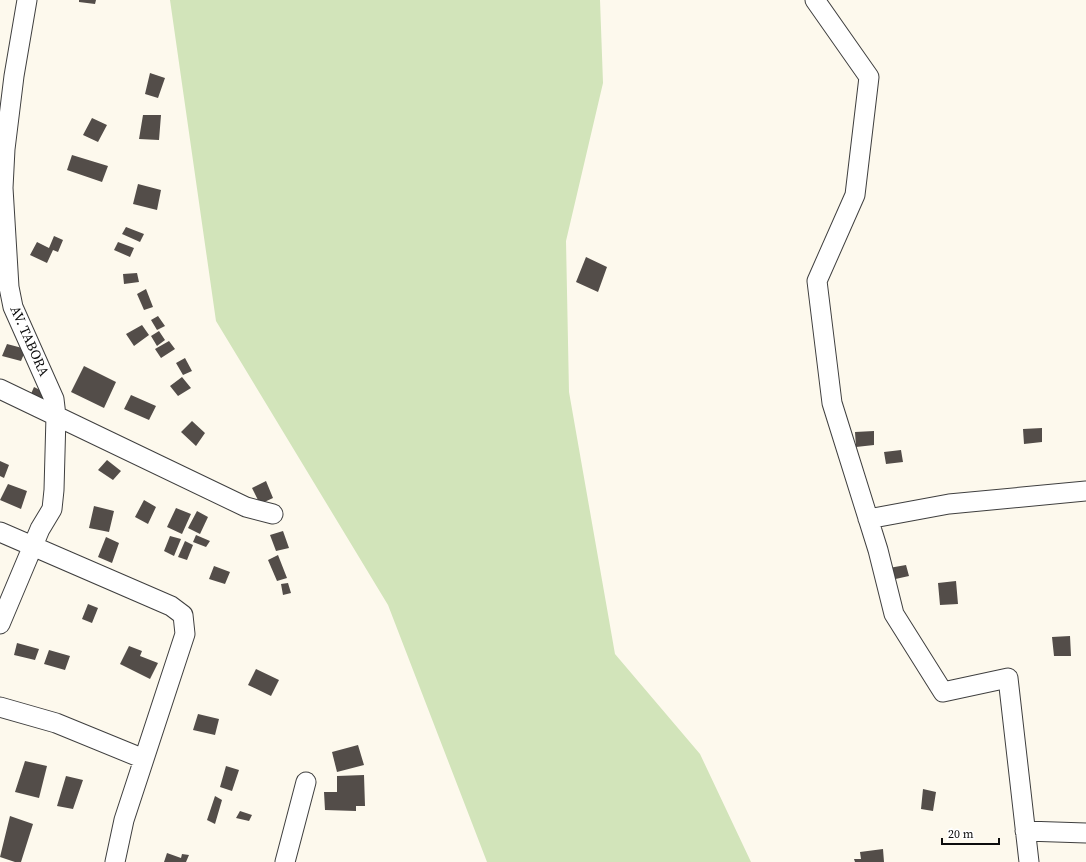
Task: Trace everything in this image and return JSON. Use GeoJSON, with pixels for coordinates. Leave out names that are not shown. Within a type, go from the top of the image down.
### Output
{"type":"FeatureCollection","features":[{"type":"Feature","properties":{"kind":"street","name":"AV. TABORA"},"geometry":{"type":"LineString","coordinates":[[0,624],[32,546],[49,515],[53,503],[56,416],[54,398],[50,386],[13,307],[1,188],[11,98],[27,0]]}},
{"type":"Feature","properties":{"kind":"street"},"geometry":{"type":"LineString","coordinates":[[814,0],[869,77],[855,195],[817,281],[832,403],[868,519],[894,614],[943,692],[1008,678],[1029,862]]}},
{"type":"Feature","properties":{"kind":"street"},"geometry":{"type":"LineString","coordinates":[[0,389],[246,507],[273,514]]}},
{"type":"Feature","properties":{"kind":"street"},"geometry":{"type":"LineString","coordinates":[[868,519],[949,504],[1086,491]]}},
{"type":"Feature","properties":{"kind":"street"},"geometry":{"type":"LineString","coordinates":[[0,532],[172,606],[183,615],[185,634],[124,820],[115,862]]}},
{"type":"Feature","properties":{"kind":"street"},"geometry":{"type":"LineString","coordinates":[[0,707],[56,723],[144,759]]}},
{"type":"Feature","properties":{"kind":"street"},"geometry":{"type":"LineString","coordinates":[[285,862],[306,782]]}},
{"type":"Feature","properties":{"kind":"street"},"geometry":{"type":"LineString","coordinates":[[1025,832],[1086,834]]}},
{"type":"Feature","properties":{"kind":"green space"},"geometry":{"type":"Polygon","coordinates":[[[170,0],[600,0],[603,83],[566,241],[569,392],[615,654],[700,754],[751,862],[487,862],[388,605],[216,321],[170,0]]]}},
{"type":"Feature","properties":{"kind":"building"},"geometry":{"type":"Polygon","coordinates":[[[79,0],[96,0],[95,4],[79,2],[79,0]]]}},
{"type":"Feature","properties":{"kind":"building"},"geometry":{"type":"Polygon","coordinates":[[[150,73],[165,78],[158,98],[145,94],[150,73]]]}},
{"type":"Feature","properties":{"kind":"building"},"geometry":{"type":"Polygon","coordinates":[[[143,115],[161,115],[159,140],[139,139],[143,115]]]}},
{"type":"Feature","properties":{"kind":"building"},"geometry":{"type":"Polygon","coordinates":[[[92,118],[107,125],[98,142],[83,135],[92,118]]]}},
{"type":"Feature","properties":{"kind":"building"},"geometry":{"type":"Polygon","coordinates":[[[72,155],[108,166],[102,182],[67,170],[72,155]]]}},
{"type":"Feature","properties":{"kind":"building"},"geometry":{"type":"Polygon","coordinates":[[[138,184],[161,190],[157,210],[133,204],[138,184]]]}},
{"type":"Feature","properties":{"kind":"building"},"geometry":{"type":"Polygon","coordinates":[[[126,227],[144,234],[140,242],[122,234],[126,227]]]}},
{"type":"Feature","properties":{"kind":"building"},"geometry":{"type":"Polygon","coordinates":[[[54,236],[63,240],[58,252],[53,250],[47,263],[30,255],[37,242],[49,248],[54,236]]]}},
{"type":"Feature","properties":{"kind":"building"},"geometry":{"type":"Polygon","coordinates":[[[118,242],[134,248],[130,257],[114,250],[118,242]]]}},
{"type":"Feature","properties":{"kind":"building"},"geometry":{"type":"Polygon","coordinates":[[[586,257],[607,267],[598,292],[576,282],[586,257]]]}},
{"type":"Feature","properties":{"kind":"building"},"geometry":{"type":"Polygon","coordinates":[[[137,273],[139,282],[124,284],[123,274],[137,273]]]}},
{"type":"Feature","properties":{"kind":"building"},"geometry":{"type":"Polygon","coordinates":[[[146,289],[153,307],[144,310],[137,294],[146,289]]]}},
{"type":"Feature","properties":{"kind":"building"},"geometry":{"type":"Polygon","coordinates":[[[158,316],[165,326],[157,330],[151,320],[158,316]]]}},
{"type":"Feature","properties":{"kind":"building"},"geometry":{"type":"Polygon","coordinates":[[[142,325],[149,335],[134,346],[126,334],[142,325]]]}},
{"type":"Feature","properties":{"kind":"building"},"geometry":{"type":"Polygon","coordinates":[[[159,331],[165,340],[157,346],[151,336],[159,331]]]}},
{"type":"Feature","properties":{"kind":"building"},"geometry":{"type":"Polygon","coordinates":[[[169,341],[175,349],[161,358],[155,349],[169,341]]]}},
{"type":"Feature","properties":{"kind":"building"},"geometry":{"type":"Polygon","coordinates":[[[7,344],[26,349],[21,361],[2,356],[7,344]]]}},
{"type":"Feature","properties":{"kind":"building"},"geometry":{"type":"Polygon","coordinates":[[[185,358],[192,371],[183,375],[176,363],[185,358]]]}},
{"type":"Feature","properties":{"kind":"building"},"geometry":{"type":"Polygon","coordinates":[[[84,366],[116,382],[104,408],[71,392],[84,366]]]}},
{"type":"Feature","properties":{"kind":"building"},"geometry":{"type":"Polygon","coordinates":[[[182,377],[191,388],[178,396],[170,386],[182,377]]]}},
{"type":"Feature","properties":{"kind":"building"},"geometry":{"type":"Polygon","coordinates":[[[34,387],[50,395],[46,402],[30,396],[34,387]]]}},
{"type":"Feature","properties":{"kind":"building"},"geometry":{"type":"Polygon","coordinates":[[[131,395],[156,406],[149,420],[124,409],[131,395]]]}},
{"type":"Feature","properties":{"kind":"building"},"geometry":{"type":"Polygon","coordinates":[[[192,421],[205,433],[196,446],[181,432],[192,421]]]}},
{"type":"Feature","properties":{"kind":"building"},"geometry":{"type":"Polygon","coordinates":[[[1042,428],[1042,442],[1024,444],[1023,429],[1042,428]]]}},
{"type":"Feature","properties":{"kind":"building"},"geometry":{"type":"Polygon","coordinates":[[[874,431],[874,445],[856,447],[855,432],[874,431]]]}},
{"type":"Feature","properties":{"kind":"building"},"geometry":{"type":"Polygon","coordinates":[[[901,450],[903,462],[886,464],[884,452],[901,450]]]}},
{"type":"Feature","properties":{"kind":"building"},"geometry":{"type":"Polygon","coordinates":[[[107,460],[121,471],[113,480],[98,470],[107,460]]]}},
{"type":"Feature","properties":{"kind":"building"},"geometry":{"type":"Polygon","coordinates":[[[0,461],[9,465],[4,478],[0,476],[0,461]]]}},
{"type":"Feature","properties":{"kind":"building"},"geometry":{"type":"Polygon","coordinates":[[[266,481],[273,498],[260,504],[252,488],[266,481]]]}},
{"type":"Feature","properties":{"kind":"building"},"geometry":{"type":"Polygon","coordinates":[[[8,484],[27,491],[21,509],[0,500],[8,484]]]}},
{"type":"Feature","properties":{"kind":"building"},"geometry":{"type":"Polygon","coordinates":[[[144,500],[156,507],[148,524],[135,517],[144,500]]]}},
{"type":"Feature","properties":{"kind":"building"},"geometry":{"type":"Polygon","coordinates":[[[94,506],[114,511],[109,532],[89,528],[94,506]]]}},
{"type":"Feature","properties":{"kind":"building"},"geometry":{"type":"Polygon","coordinates":[[[176,508],[191,514],[182,534],[167,527],[176,508]]]}},
{"type":"Feature","properties":{"kind":"building"},"geometry":{"type":"Polygon","coordinates":[[[197,511],[208,517],[200,534],[188,528],[197,511]]]}},
{"type":"Feature","properties":{"kind":"building"},"geometry":{"type":"Polygon","coordinates":[[[283,531],[289,548],[276,551],[270,535],[283,531]]]}},
{"type":"Feature","properties":{"kind":"building"},"geometry":{"type":"Polygon","coordinates":[[[196,535],[210,541],[206,547],[193,542],[196,535]]]}},
{"type":"Feature","properties":{"kind":"building"},"geometry":{"type":"Polygon","coordinates":[[[170,536],[181,539],[174,556],[164,551],[170,536]]]}},
{"type":"Feature","properties":{"kind":"building"},"geometry":{"type":"Polygon","coordinates":[[[106,537],[119,543],[112,563],[98,557],[106,537]]]}},
{"type":"Feature","properties":{"kind":"building"},"geometry":{"type":"Polygon","coordinates":[[[185,541],[193,545],[187,560],[178,557],[185,541]]]}},
{"type":"Feature","properties":{"kind":"building"},"geometry":{"type":"Polygon","coordinates":[[[278,555],[287,578],[277,581],[268,560],[278,555]]]}},
{"type":"Feature","properties":{"kind":"building"},"geometry":{"type":"Polygon","coordinates":[[[906,565],[909,576],[891,580],[889,568],[906,565]]]}},
{"type":"Feature","properties":{"kind":"building"},"geometry":{"type":"Polygon","coordinates":[[[214,566],[230,572],[225,584],[209,579],[214,566]]]}},
{"type":"Feature","properties":{"kind":"building"},"geometry":{"type":"Polygon","coordinates":[[[956,581],[958,604],[940,605],[938,583],[956,581]]]}},
{"type":"Feature","properties":{"kind":"building"},"geometry":{"type":"Polygon","coordinates":[[[288,583],[291,593],[283,595],[281,584],[288,583]]]}},
{"type":"Feature","properties":{"kind":"building"},"geometry":{"type":"Polygon","coordinates":[[[88,604],[98,608],[92,623],[82,619],[88,604]]]}},
{"type":"Feature","properties":{"kind":"building"},"geometry":{"type":"Polygon","coordinates":[[[1070,636],[1071,656],[1054,656],[1052,637],[1070,636]]]}},
{"type":"Feature","properties":{"kind":"building"},"geometry":{"type":"Polygon","coordinates":[[[17,643],[39,649],[35,660],[14,655],[17,643]]]}},
{"type":"Feature","properties":{"kind":"building"},"geometry":{"type":"Polygon","coordinates":[[[129,646],[142,651],[140,656],[158,663],[150,679],[120,664],[129,646]]]}},
{"type":"Feature","properties":{"kind":"building"},"geometry":{"type":"Polygon","coordinates":[[[49,650],[70,656],[65,670],[44,664],[49,650]]]}},
{"type":"Feature","properties":{"kind":"building"},"geometry":{"type":"Polygon","coordinates":[[[256,669],[279,680],[271,696],[248,685],[256,669]]]}},
{"type":"Feature","properties":{"kind":"building"},"geometry":{"type":"Polygon","coordinates":[[[198,714],[219,719],[215,735],[193,730],[198,714]]]}},
{"type":"Feature","properties":{"kind":"building"},"geometry":{"type":"Polygon","coordinates":[[[358,745],[364,765],[337,772],[332,752],[358,745]]]}},
{"type":"Feature","properties":{"kind":"building"},"geometry":{"type":"Polygon","coordinates":[[[25,761],[47,766],[39,798],[15,792],[25,761]]]}},
{"type":"Feature","properties":{"kind":"building"},"geometry":{"type":"Polygon","coordinates":[[[226,766],[239,770],[232,791],[220,787],[226,766]]]}},
{"type":"Feature","properties":{"kind":"building"},"geometry":{"type":"Polygon","coordinates":[[[364,775],[365,806],[356,806],[356,811],[325,810],[324,792],[337,792],[337,776],[364,775]]]}},
{"type":"Feature","properties":{"kind":"building"},"geometry":{"type":"Polygon","coordinates":[[[66,776],[83,780],[73,809],[57,806],[66,776]]]}},
{"type":"Feature","properties":{"kind":"building"},"geometry":{"type":"Polygon","coordinates":[[[923,789],[936,792],[933,811],[921,809],[923,789]]]}},
{"type":"Feature","properties":{"kind":"building"},"geometry":{"type":"Polygon","coordinates":[[[215,796],[222,800],[215,824],[207,820],[215,796]]]}},
{"type":"Feature","properties":{"kind":"building"},"geometry":{"type":"Polygon","coordinates":[[[240,811],[252,815],[249,821],[236,818],[240,811]]]}},
{"type":"Feature","properties":{"kind":"building"},"geometry":{"type":"Polygon","coordinates":[[[10,816],[33,824],[21,862],[15,862],[0,857],[10,816]]]}},
{"type":"Feature","properties":{"kind":"building"},"geometry":{"type":"Polygon","coordinates":[[[883,849],[884,862],[855,862],[854,859],[861,859],[860,852],[883,849]]]}},
{"type":"Feature","properties":{"kind":"building"},"geometry":{"type":"Polygon","coordinates":[[[167,853],[181,858],[182,854],[189,855],[186,862],[164,862],[167,853]]]}}]}
